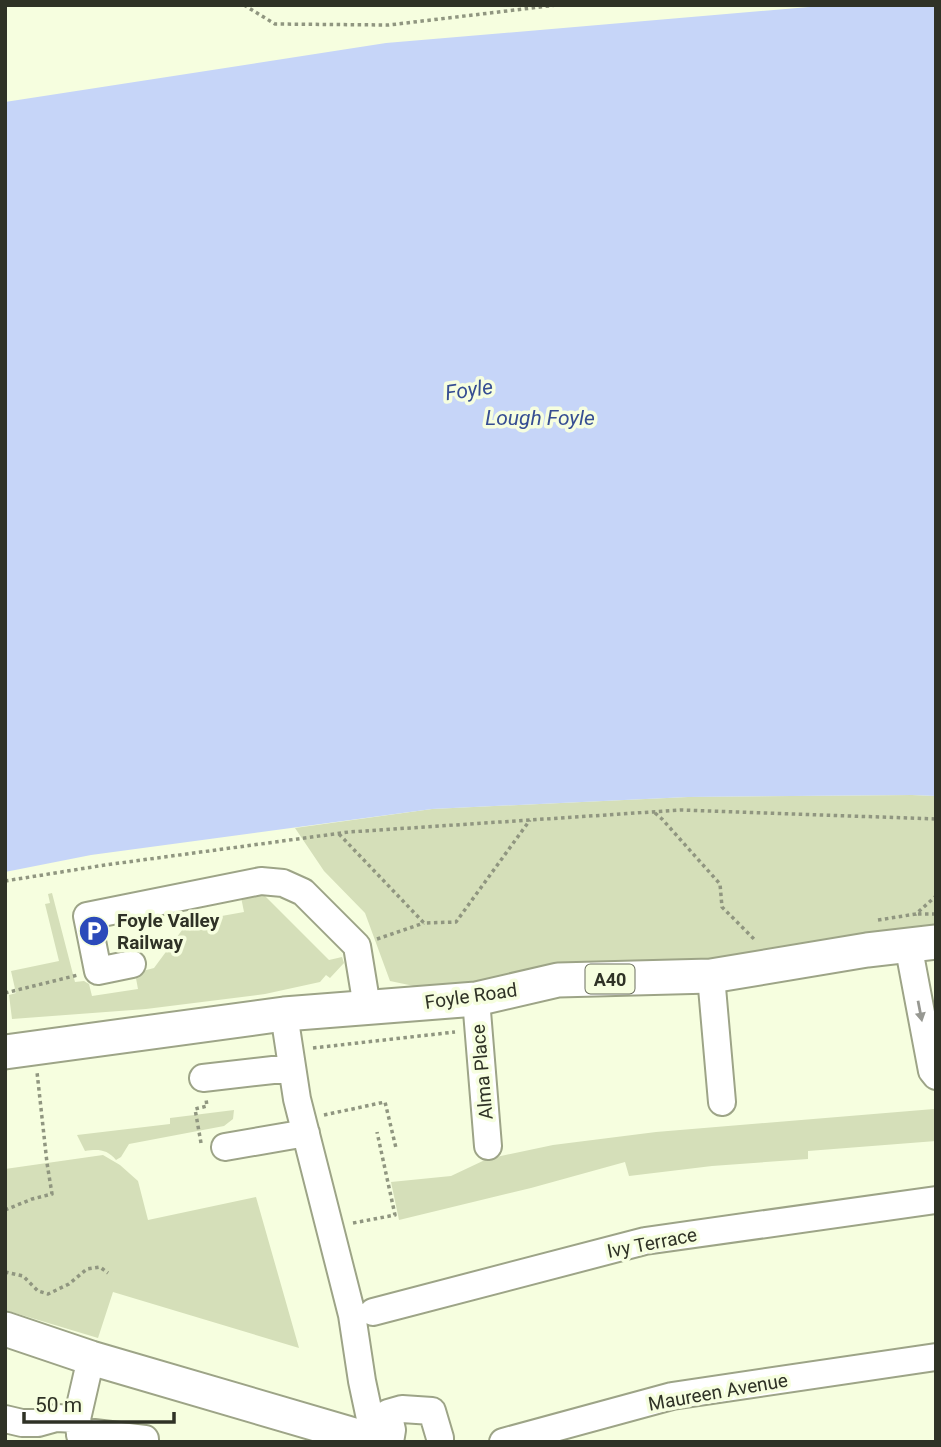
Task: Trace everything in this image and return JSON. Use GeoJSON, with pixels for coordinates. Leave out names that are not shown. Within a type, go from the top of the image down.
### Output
{"type":"FeatureCollection","features":[{"type":"Feature","properties":{"kind":"main road","name":"Foyle Road"},"geometry":{"type":"LineString","coordinates":[[19,1050],[284,1014],[367,1007],[477,1014],[558,981],[711,976],[920,933]]}},
{"type":"Feature","properties":{"kind":"main road"},"geometry":{"type":"LineString","coordinates":[[5,1329],[323,1434],[379,1442]]}},
{"type":"Feature","properties":{"kind":"street"},"geometry":{"type":"LineString","coordinates":[[132,964],[98,971],[87,916],[261,881],[283,883],[303,892],[357,946],[367,1007]]}},
{"type":"Feature","properties":{"kind":"street"},"geometry":{"type":"LineString","coordinates":[[920,933],[932,1071],[936,1076]]}},
{"type":"Feature","properties":{"kind":"street"},"geometry":{"type":"LineString","coordinates":[[711,976],[722,1102]]}},
{"type":"Feature","properties":{"kind":"street"},"geometry":{"type":"LineString","coordinates":[[284,1014],[304,1126],[352,1315],[362,1381],[379,1442],[392,1430],[388,1413],[402,1409],[432,1411],[440,1442]]}},
{"type":"Feature","properties":{"kind":"street","name":"Alma Place"},"geometry":{"type":"LineString","coordinates":[[477,1014],[488,1146]]}},
{"type":"Feature","properties":{"kind":"street"},"geometry":{"type":"LineString","coordinates":[[203,1079],[292,1070]]}},
{"type":"Feature","properties":{"kind":"street"},"geometry":{"type":"LineString","coordinates":[[225,1147],[304,1126]]}},
{"type":"Feature","properties":{"kind":"street","name":"Ivy Terrace"},"geometry":{"type":"LineString","coordinates":[[373,1312],[645,1241],[936,1200]]}},
{"type":"Feature","properties":{"kind":"street","name":"Maureen Avenue"},"geometry":{"type":"LineString","coordinates":[[503,1442],[672,1396],[936,1356]]}},
{"type":"Feature","properties":{"kind":"street"},"geometry":{"type":"LineString","coordinates":[[80,1432],[91,1358]]}},
{"type":"Feature","properties":{"kind":"street"},"geometry":{"type":"LineString","coordinates":[[5,1419],[38,1423],[56,1418],[80,1432],[145,1439],[145,1442]]}},
{"type":"Feature","properties":{"kind":"path"},"geometry":{"type":"LineString","coordinates":[[244,5],[275,24],[388,25],[557,5]]}},
{"type":"Feature","properties":{"kind":"path"},"geometry":{"type":"LineString","coordinates":[[5,881],[338,833],[530,820],[681,810],[936,819]]}},
{"type":"Feature","properties":{"kind":"path"},"geometry":{"type":"LineString","coordinates":[[653,812],[719,884],[722,907],[759,944]]}},
{"type":"Feature","properties":{"kind":"path"},"geometry":{"type":"LineString","coordinates":[[357,946],[425,923],[456,922],[530,820]]}},
{"type":"Feature","properties":{"kind":"path"},"geometry":{"type":"LineString","coordinates":[[338,833],[425,923]]}},
{"type":"Feature","properties":{"kind":"path"},"geometry":{"type":"LineString","coordinates":[[920,933],[936,896]]}},
{"type":"Feature","properties":{"kind":"path"},"geometry":{"type":"LineString","coordinates":[[920,933],[936,914]]}},
{"type":"Feature","properties":{"kind":"path"},"geometry":{"type":"LineString","coordinates":[[867,922],[920,933]]}},
{"type":"Feature","properties":{"kind":"path"},"geometry":{"type":"LineString","coordinates":[[5,993],[98,971]]}},
{"type":"Feature","properties":{"kind":"path"},"geometry":{"type":"LineString","coordinates":[[309,1048],[350,1042],[477,1014]]}},
{"type":"Feature","properties":{"kind":"path"},"geometry":{"type":"LineString","coordinates":[[5,1210],[52,1194],[19,1050]]}},
{"type":"Feature","properties":{"kind":"path"},"geometry":{"type":"LineString","coordinates":[[304,1126],[385,1102],[396,1148]]}},
{"type":"Feature","properties":{"kind":"path"},"geometry":{"type":"LineString","coordinates":[[330,1228],[395,1215],[377,1132]]}},
{"type":"Feature","properties":{"kind":"path"},"geometry":{"type":"LineString","coordinates":[[5,1272],[23,1276],[38,1291],[48,1294],[69,1284],[88,1269],[100,1267],[108,1273]]}},
{"type":"Feature","properties":{"kind":"green space"},"geometry":{"type":"Polygon","coordinates":[[[936,796],[936,942],[476,999],[390,981],[365,913],[324,871],[295,828],[432,809],[688,797],[936,796]]]}},
{"type":"Feature","properties":{"kind":"green space"},"geometry":{"type":"Polygon","coordinates":[[[259,890],[329,960],[342,957],[344,963],[330,978],[326,975],[320,982],[265,994],[146,1009],[12,1019],[9,995],[16,993],[11,971],[59,961],[45,904],[50,903],[48,894],[52,893],[75,982],[84,981],[89,984],[92,996],[138,989],[135,973],[154,968],[188,922],[244,912],[240,892],[259,890]]]}},
{"type":"Feature","properties":{"kind":"green space"},"geometry":{"type":"Polygon","coordinates":[[[934,1109],[936,1141],[808,1151],[808,1159],[712,1166],[629,1176],[625,1162],[399,1220],[391,1182],[451,1176],[487,1159],[553,1145],[656,1132],[934,1109]]]}},
{"type":"Feature","properties":{"kind":"green space"},"geometry":{"type":"Polygon","coordinates":[[[234,1110],[233,1119],[224,1126],[129,1144],[116,1160],[102,1151],[85,1151],[77,1135],[170,1124],[170,1118],[234,1110]]]}},
{"type":"Feature","properties":{"kind":"green space"},"geometry":{"type":"Polygon","coordinates":[[[103,1155],[120,1165],[138,1181],[148,1220],[256,1197],[299,1348],[113,1292],[98,1338],[5,1310],[5,1169],[103,1155]]]}},
{"type":"Feature","properties":{"kind":"water","name":"Lough Foyle"},"geometry":{"type":"Polygon","coordinates":[[[833,5],[936,5],[936,796],[688,797],[432,809],[91,855],[5,872],[5,102],[386,43],[833,5]]]}},
{"type":"Feature","properties":{"kind":"place","name":"Foyle Valley Railway"},"geometry":{"type":"Point","coordinates":[94,931]}},
{"type":"Feature","properties":{"kind":"water label","name":"Foyle"},"geometry":{"type":"Point","coordinates":[469,390]}}]}
